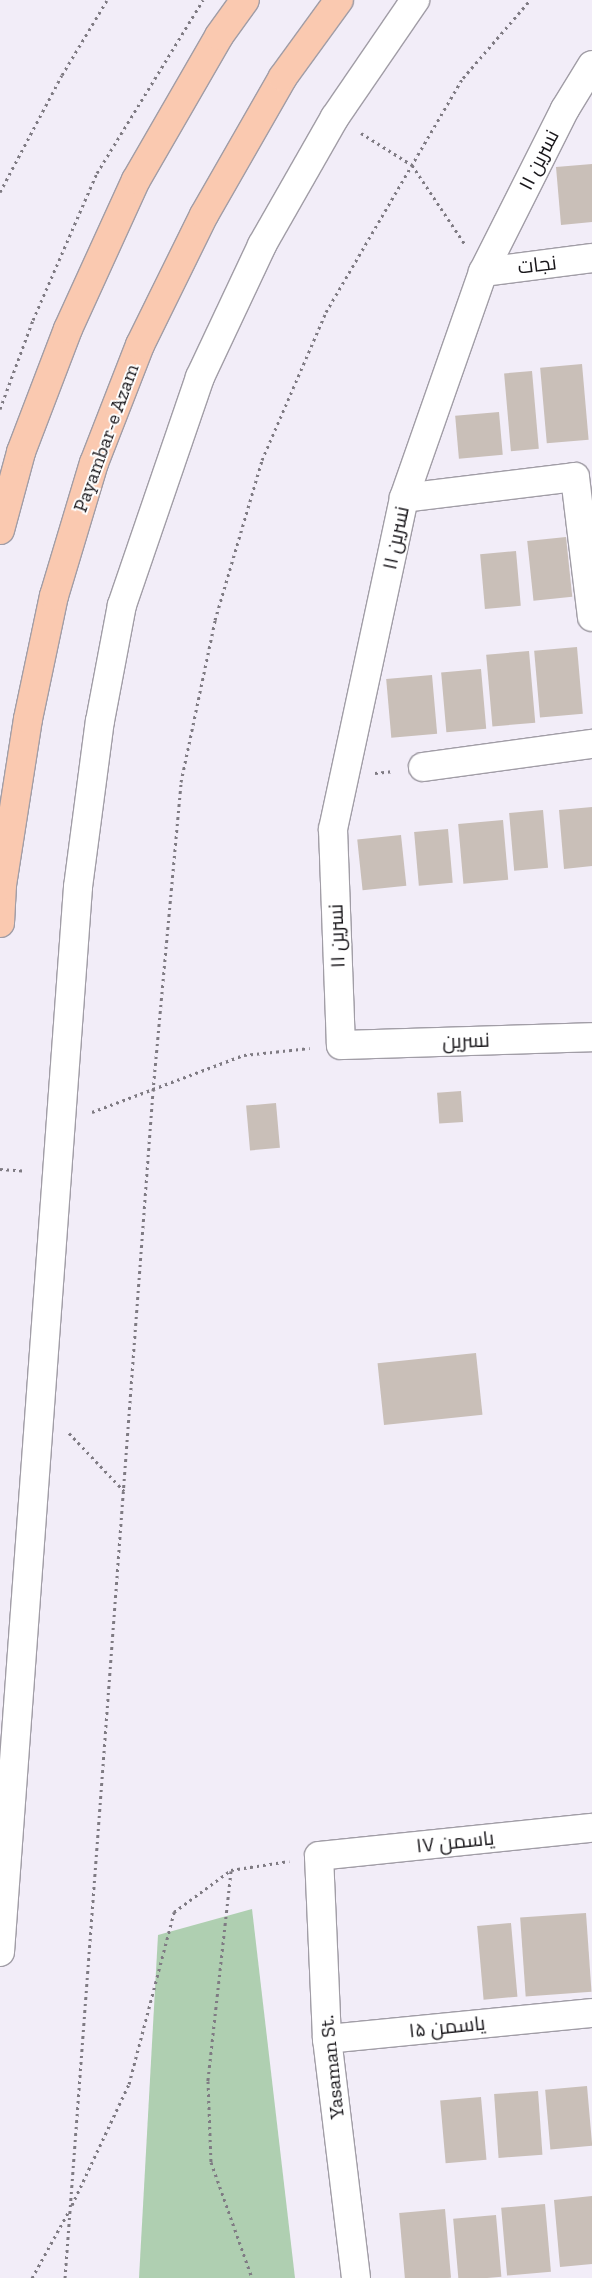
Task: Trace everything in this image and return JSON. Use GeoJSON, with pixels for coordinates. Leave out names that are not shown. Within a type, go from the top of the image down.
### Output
{"type":"FeatureCollection","features":[{"type":"Feature","properties":{"kind":"main road"},"geometry":{"type":"LineString","coordinates":[[0,530],[21,452],[68,329],[136,180],[219,36],[244,0]]}},
{"type":"Feature","properties":{"kind":"main road","name":"Payambar-e Azam"},"geometry":{"type":"LineString","coordinates":[[0,923],[2,885],[30,710],[54,596],[94,463],[140,345],[204,215],[283,76],[339,0]]}},
{"type":"Feature","properties":{"kind":"street"},"geometry":{"type":"LineString","coordinates":[[0,1952],[78,887],[100,722],[122,605],[200,377],[262,245],[335,117],[415,0]]}},
{"type":"Feature","properties":{"kind":"street","name":"نسرین ۱۱"},"geometry":{"type":"LineString","coordinates":[[341,1045],[334,829],[404,498],[483,272],[565,109],[592,65]]}},
{"type":"Feature","properties":{"kind":"street"},"geometry":{"type":"LineString","coordinates":[[565,109],[592,105]]}},
{"type":"Feature","properties":{"kind":"street","name":"نجات"},"geometry":{"type":"LineString","coordinates":[[483,272],[592,258]]}},
{"type":"Feature","properties":{"kind":"street"},"geometry":{"type":"LineString","coordinates":[[404,498],[574,476],[592,617]]}},
{"type":"Feature","properties":{"kind":"street"},"geometry":{"type":"LineString","coordinates":[[423,767],[592,744]]}},
{"type":"Feature","properties":{"kind":"street","name":"نسرین"},"geometry":{"type":"LineString","coordinates":[[341,1045],[592,1037]]}},
{"type":"Feature","properties":{"kind":"street","name":"یاسمن ۱۷"},"geometry":{"type":"LineString","coordinates":[[319,1856],[592,1828]]}},
{"type":"Feature","properties":{"kind":"street","name":"Yasaman St."},"geometry":{"type":"LineString","coordinates":[[319,1856],[327,2039],[356,2278]]}},
{"type":"Feature","properties":{"kind":"street","name":"یاسمن ۱۵"},"geometry":{"type":"LineString","coordinates":[[327,2039],[579,2014]]}},
{"type":"Feature","properties":{"kind":"path"},"geometry":{"type":"LineString","coordinates":[[0,192],[62,75],[107,0]]}},
{"type":"Feature","properties":{"kind":"path"},"geometry":{"type":"LineString","coordinates":[[65,2278],[153,1091],[181,782],[215,620],[262,460],[322,320],[463,78],[530,0]]}},
{"type":"Feature","properties":{"kind":"path"},"geometry":{"type":"LineString","coordinates":[[335,117],[412,165],[483,272]]}},
{"type":"Feature","properties":{"kind":"path"},"geometry":{"type":"LineString","coordinates":[[345,777],[423,767]]}},
{"type":"Feature","properties":{"kind":"path"},"geometry":{"type":"LineString","coordinates":[[61,1123],[153,1091],[244,1055],[341,1045]]}},
{"type":"Feature","properties":{"kind":"path"},"geometry":{"type":"LineString","coordinates":[[40,1401],[124,1492]]}},
{"type":"Feature","properties":{"kind":"path"},"geometry":{"type":"LineString","coordinates":[[32,2278],[70,2208],[129,2084],[174,1912],[231,1870],[319,1856]]}},
{"type":"Feature","properties":{"kind":"path"},"geometry":{"type":"LineString","coordinates":[[231,1870],[208,2081],[211,2162],[252,2278]]}},
{"type":"Feature","properties":{"kind":"green space"},"geometry":{"type":"Polygon","coordinates":[[[252,1909],[295,2278],[139,2278],[158,1935],[252,1909]]]}},
{"type":"Feature","properties":{"kind":"building"},"geometry":{"type":"Polygon","coordinates":[[[592,164],[592,222],[561,225],[556,167],[592,164]]]}},
{"type":"Feature","properties":{"kind":"building"},"geometry":{"type":"Polygon","coordinates":[[[582,364],[589,440],[547,443],[540,368],[582,364]]]}},
{"type":"Feature","properties":{"kind":"building"},"geometry":{"type":"Polygon","coordinates":[[[532,371],[539,449],[511,451],[504,373],[532,371]]]}},
{"type":"Feature","properties":{"kind":"building"},"geometry":{"type":"Polygon","coordinates":[[[499,412],[503,455],[459,459],[455,416],[499,412]]]}},
{"type":"Feature","properties":{"kind":"building"},"geometry":{"type":"Polygon","coordinates":[[[566,537],[572,597],[533,601],[527,541],[566,537]]]}},
{"type":"Feature","properties":{"kind":"building"},"geometry":{"type":"Polygon","coordinates":[[[516,551],[521,606],[485,609],[480,554],[516,551]]]}},
{"type":"Feature","properties":{"kind":"building"},"geometry":{"type":"Polygon","coordinates":[[[577,647],[583,714],[540,717],[534,651],[577,647]]]}},
{"type":"Feature","properties":{"kind":"building"},"geometry":{"type":"Polygon","coordinates":[[[529,651],[535,723],[492,726],[486,655],[529,651]]]}},
{"type":"Feature","properties":{"kind":"building"},"geometry":{"type":"Polygon","coordinates":[[[481,669],[486,729],[446,732],[441,672],[481,669]]]}},
{"type":"Feature","properties":{"kind":"building"},"geometry":{"type":"Polygon","coordinates":[[[432,675],[437,734],[391,738],[386,679],[432,675]]]}},
{"type":"Feature","properties":{"kind":"building"},"geometry":{"type":"Polygon","coordinates":[[[592,807],[592,866],[564,869],[559,810],[592,807]]]}},
{"type":"Feature","properties":{"kind":"building"},"geometry":{"type":"Polygon","coordinates":[[[543,810],[548,868],[514,871],[509,813],[543,810]]]}},
{"type":"Feature","properties":{"kind":"building"},"geometry":{"type":"Polygon","coordinates":[[[503,820],[508,880],[463,884],[458,824],[503,820]]]}},
{"type":"Feature","properties":{"kind":"building"},"geometry":{"type":"Polygon","coordinates":[[[448,829],[453,883],[419,886],[414,832],[448,829]]]}},
{"type":"Feature","properties":{"kind":"building"},"geometry":{"type":"Polygon","coordinates":[[[401,835],[406,886],[363,890],[357,840],[401,835]]]}},
{"type":"Feature","properties":{"kind":"building"},"geometry":{"type":"Polygon","coordinates":[[[461,1091],[463,1122],[439,1124],[437,1093],[461,1091]]]}},
{"type":"Feature","properties":{"kind":"building"},"geometry":{"type":"Polygon","coordinates":[[[276,1103],[280,1148],[250,1150],[246,1106],[276,1103]]]}},
{"type":"Feature","properties":{"kind":"building"},"geometry":{"type":"Polygon","coordinates":[[[476,1353],[482,1415],[384,1425],[378,1363],[476,1353]]]}},
{"type":"Feature","properties":{"kind":"building"},"geometry":{"type":"Polygon","coordinates":[[[586,1913],[592,1992],[526,1996],[520,1918],[586,1913]]]}},
{"type":"Feature","properties":{"kind":"building"},"geometry":{"type":"Polygon","coordinates":[[[511,1923],[517,1997],[484,2000],[477,1926],[511,1923]]]}},
{"type":"Feature","properties":{"kind":"building"},"geometry":{"type":"Polygon","coordinates":[[[587,2086],[592,2146],[550,2149],[545,2090],[587,2086]]]}},
{"type":"Feature","properties":{"kind":"building"},"geometry":{"type":"Polygon","coordinates":[[[538,2091],[542,2155],[499,2158],[494,2094],[538,2091]]]}},
{"type":"Feature","properties":{"kind":"building"},"geometry":{"type":"Polygon","coordinates":[[[481,2097],[486,2160],[446,2163],[440,2101],[481,2097]]]}},
{"type":"Feature","properties":{"kind":"building"},"geometry":{"type":"Polygon","coordinates":[[[592,2196],[592,2264],[560,2267],[554,2200],[592,2196]]]}},
{"type":"Feature","properties":{"kind":"building"},"geometry":{"type":"Polygon","coordinates":[[[545,2204],[551,2272],[507,2276],[501,2208],[545,2204]]]}},
{"type":"Feature","properties":{"kind":"building"},"geometry":{"type":"Polygon","coordinates":[[[445,2209],[451,2278],[405,2278],[399,2213],[445,2209]]]}},
{"type":"Feature","properties":{"kind":"building"},"geometry":{"type":"Polygon","coordinates":[[[496,2215],[501,2277],[458,2278],[453,2219],[496,2215]]]}}]}
